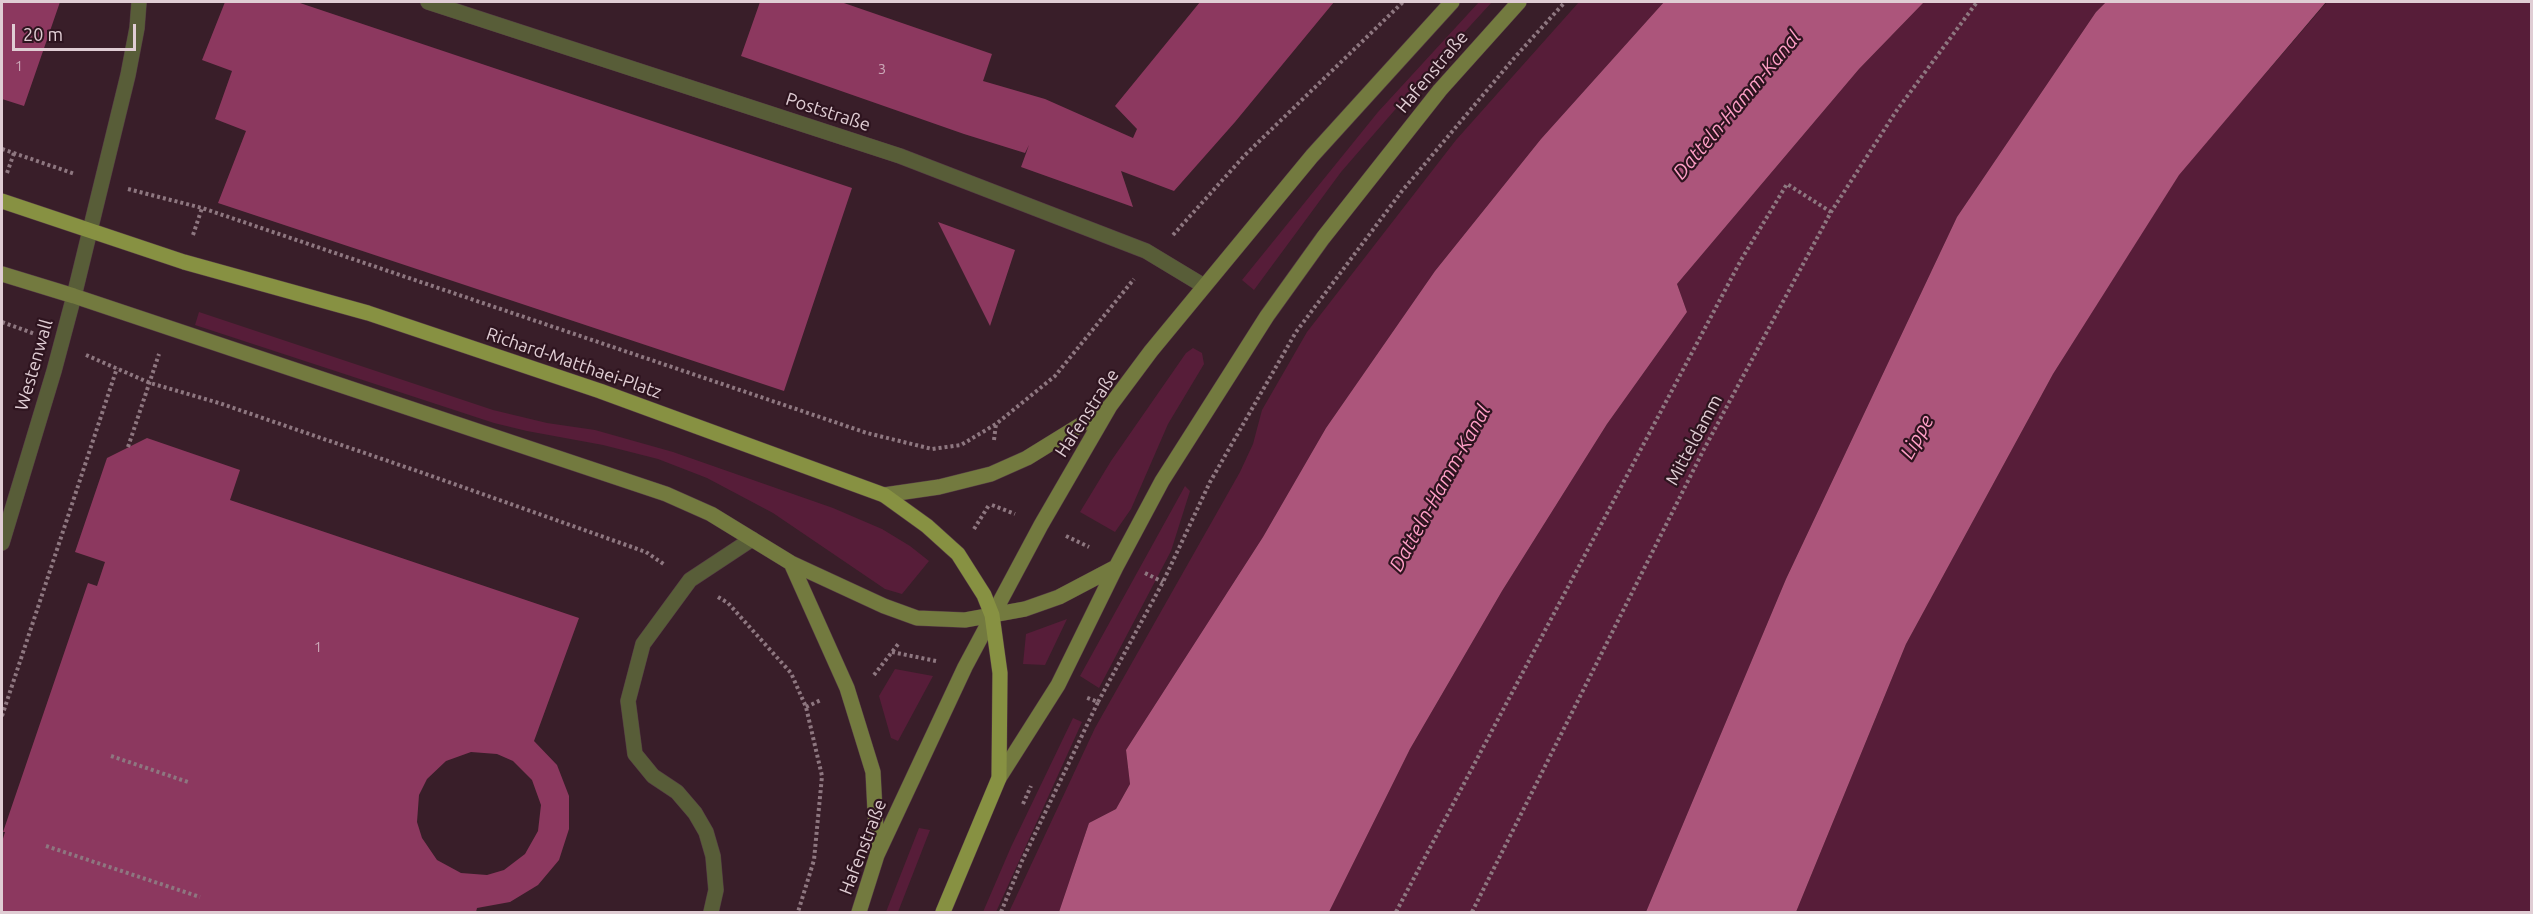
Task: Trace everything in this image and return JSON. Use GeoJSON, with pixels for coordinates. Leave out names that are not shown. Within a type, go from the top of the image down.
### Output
{"type":"FeatureCollection","features":[{"type":"Feature","properties":{"kind":"main road","name":"Hafenstraße"},"geometry":{"type":"LineString","coordinates":[[859,912],[877,855],[927,745],[992,615],[1110,406],[1204,286],[1312,156],[1452,2]]}},
{"type":"Feature","properties":{"kind":"main road","name":"Hafenstraße"},"geometry":{"type":"LineString","coordinates":[[943,912],[999,778],[1058,685],[1162,481],[1267,316],[1323,238],[1440,90],[1519,2]]}},
{"type":"Feature","properties":{"kind":"main road","name":"Richard-Matthaei-Platz"},"geometry":{"type":"LineString","coordinates":[[2,201],[184,262],[379,317],[600,391],[884,495],[927,526],[958,554],[984,595],[992,615],[1000,673],[999,778]]}},
{"type":"Feature","properties":{"kind":"main road"},"geometry":{"type":"LineString","coordinates":[[2,274],[666,494],[711,514],[791,563],[884,606],[916,618],[965,620],[1025,609],[1059,597],[1118,564]]}},
{"type":"Feature","properties":{"kind":"main road"},"geometry":{"type":"LineString","coordinates":[[884,495],[939,487],[1008,467],[1027,458],[1110,406]]}},
{"type":"Feature","properties":{"kind":"main road"},"geometry":{"type":"LineString","coordinates":[[791,563],[848,688],[873,772],[877,855]]}},
{"type":"Feature","properties":{"kind":"street","name":"Westenwall"},"geometry":{"type":"LineString","coordinates":[[2,543],[74,296],[128,75],[138,28],[140,2]]}},
{"type":"Feature","properties":{"kind":"street","name":"Poststraße"},"geometry":{"type":"LineString","coordinates":[[428,2],[868,145],[1155,255],[1204,286]]}},
{"type":"Feature","properties":{"kind":"street"},"geometry":{"type":"LineString","coordinates":[[711,912],[716,890],[713,856],[706,832],[695,813],[677,792],[653,776],[635,754],[628,701],[643,644],[690,580],[752,539]]}},
{"type":"Feature","properties":{"kind":"path"},"geometry":{"type":"LineString","coordinates":[[2,149],[101,183],[202,208],[867,433],[932,449],[961,445],[996,424],[1055,376],[1155,255],[1245,155],[1403,2]]}},
{"type":"Feature","properties":{"kind":"path"},"geometry":{"type":"LineString","coordinates":[[1001,912],[1022,861],[1098,702],[1163,582],[1210,482],[1296,332],[1402,191],[1515,57],[1565,2]]}},
{"type":"Feature","properties":{"kind":"path","name":"Mitteldamm"},"geometry":{"type":"LineString","coordinates":[[1472,912],[1703,452],[1831,212],[1897,110],[1977,2]]}},
{"type":"Feature","properties":{"kind":"path"},"geometry":{"type":"LineString","coordinates":[[1396,912],[1741,260],[1787,184],[1831,212]]}},
{"type":"Feature","properties":{"kind":"path"},"geometry":{"type":"LineString","coordinates":[[184,262],[202,208]]}},
{"type":"Feature","properties":{"kind":"path"},"geometry":{"type":"LineString","coordinates":[[128,447],[167,329]]}},
{"type":"Feature","properties":{"kind":"path"},"geometry":{"type":"LineString","coordinates":[[60,343],[150,382],[423,472],[646,552],[728,603],[791,673],[806,707],[822,776],[814,860],[798,912]]}},
{"type":"Feature","properties":{"kind":"path"},"geometry":{"type":"LineString","coordinates":[[2,716],[117,368]]}},
{"type":"Feature","properties":{"kind":"path"},"geometry":{"type":"LineString","coordinates":[[989,504],[1041,525],[1118,564],[1163,582]]}},
{"type":"Feature","properties":{"kind":"path"},"geometry":{"type":"LineString","coordinates":[[1076,694],[1098,702]]}},
{"type":"Feature","properties":{"kind":"path"},"geometry":{"type":"LineString","coordinates":[[111,756],[188,782]]}},
{"type":"Feature","properties":{"kind":"path"},"geometry":{"type":"LineString","coordinates":[[1021,808],[1034,780]]}},
{"type":"Feature","properties":{"kind":"path"},"geometry":{"type":"LineString","coordinates":[[46,846],[200,897]]}},
{"type":"Feature","properties":{"kind":"shaded area"},"geometry":{"type":"Polygon","coordinates":[[[1479,2],[1492,2],[1341,172],[1254,290],[1242,280],[1378,112],[1479,2]]]}},
{"type":"Feature","properties":{"kind":"shaded area"},"geometry":{"type":"Polygon","coordinates":[[[1579,2],[1664,2],[1541,139],[1435,271],[1326,428],[1263,537],[1126,750],[1130,784],[1116,809],[1089,823],[1059,912],[1009,912],[1095,728],[1240,472],[1253,444],[1262,410],[1307,332],[1456,140],[1579,2]]]}},
{"type":"Feature","properties":{"kind":"shaded area"},"geometry":{"type":"Polygon","coordinates":[[[1924,2],[2106,2],[2096,12],[1957,217],[1786,579],[1646,912],[1329,912],[1410,749],[1502,591],[1607,424],[1687,312],[1677,284],[1859,69],[1924,2]]]}},
{"type":"Feature","properties":{"kind":"shaded area"},"geometry":{"type":"Polygon","coordinates":[[[2327,2],[2531,2],[2531,912],[1796,912],[1906,644],[2053,374],[2179,174],[2327,2]]]}},
{"type":"Feature","properties":{"kind":"shaded area"},"geometry":{"type":"Polygon","coordinates":[[[199,312],[493,410],[547,423],[595,430],[673,452],[833,508],[882,529],[929,561],[902,594],[885,589],[773,513],[707,478],[658,459],[603,445],[494,423],[195,325],[199,312]]]}},
{"type":"Feature","properties":{"kind":"shaded area"},"geometry":{"type":"Polygon","coordinates":[[[1193,348],[1202,353],[1204,364],[1168,424],[1131,509],[1115,532],[1080,512],[1111,461],[1186,353],[1193,348]]]}},
{"type":"Feature","properties":{"kind":"shaded area"},"geometry":{"type":"Polygon","coordinates":[[[1185,486],[1190,491],[1171,551],[1099,688],[1080,676],[1185,486]]]}},
{"type":"Feature","properties":{"kind":"shaded area"},"geometry":{"type":"Polygon","coordinates":[[[1067,619],[1045,665],[1023,664],[1026,634],[1067,619]]]}},
{"type":"Feature","properties":{"kind":"shaded area"},"geometry":{"type":"Polygon","coordinates":[[[895,669],[933,676],[898,741],[891,738],[879,696],[895,669]]]}},
{"type":"Feature","properties":{"kind":"shaded area"},"geometry":{"type":"Polygon","coordinates":[[[1073,718],[1082,722],[996,912],[983,912],[1011,847],[1073,718]]]}},
{"type":"Feature","properties":{"kind":"shaded area"},"geometry":{"type":"Polygon","coordinates":[[[919,828],[930,830],[898,912],[886,912],[919,828]]]}},
{"type":"Feature","properties":{"kind":"water","name":"Datteln-Hamm-Kanal"},"geometry":{"type":"Polygon","coordinates":[[[1664,2],[1924,2],[1859,69],[1677,284],[1687,312],[1607,424],[1502,591],[1410,749],[1329,912],[1059,912],[1089,823],[1116,809],[1130,784],[1126,750],[1263,537],[1326,428],[1435,271],[1541,139],[1664,2]]]}},
{"type":"Feature","properties":{"kind":"water","name":"Lippe"},"geometry":{"type":"Polygon","coordinates":[[[2106,2],[2326,2],[2179,175],[2053,374],[1906,644],[1796,912],[1646,912],[1786,579],[1957,217],[2096,12],[2106,2]]]}},
{"type":"Feature","properties":{"kind":"building"},"geometry":{"type":"Polygon","coordinates":[[[2,2],[60,2],[24,106],[2,99],[2,2]]]}},
{"type":"Feature","properties":{"kind":"building"},"geometry":{"type":"Polygon","coordinates":[[[225,2],[297,2],[852,188],[784,391],[218,203],[246,131],[215,119],[232,71],[202,60],[225,2]]]}},
{"type":"Feature","properties":{"kind":"building"},"geometry":{"type":"Polygon","coordinates":[[[760,2],[841,2],[992,54],[983,81],[1045,99],[1133,138],[1137,129],[1115,106],[1200,2],[1334,2],[1235,122],[1174,191],[1121,171],[1133,207],[1021,167],[1029,145],[1025,153],[741,56],[760,2]]]}},
{"type":"Feature","properties":{"kind":"building"},"geometry":{"type":"Polygon","coordinates":[[[938,222],[1015,250],[990,326],[938,222]]]}},
{"type":"Feature","properties":{"kind":"building"},"geometry":{"type":"Polygon","coordinates":[[[147,438],[240,470],[230,500],[579,618],[534,741],[557,765],[569,796],[569,829],[559,860],[538,885],[510,902],[477,908],[476,912],[2,912],[2,842],[5,832],[3,832],[88,583],[97,586],[105,562],[75,552],[107,458],[147,438]],[[471,752],[446,761],[427,779],[419,795],[417,822],[422,838],[437,860],[461,873],[487,875],[504,870],[525,854],[538,831],[541,805],[532,780],[513,761],[497,754],[471,752]]]}}]}
